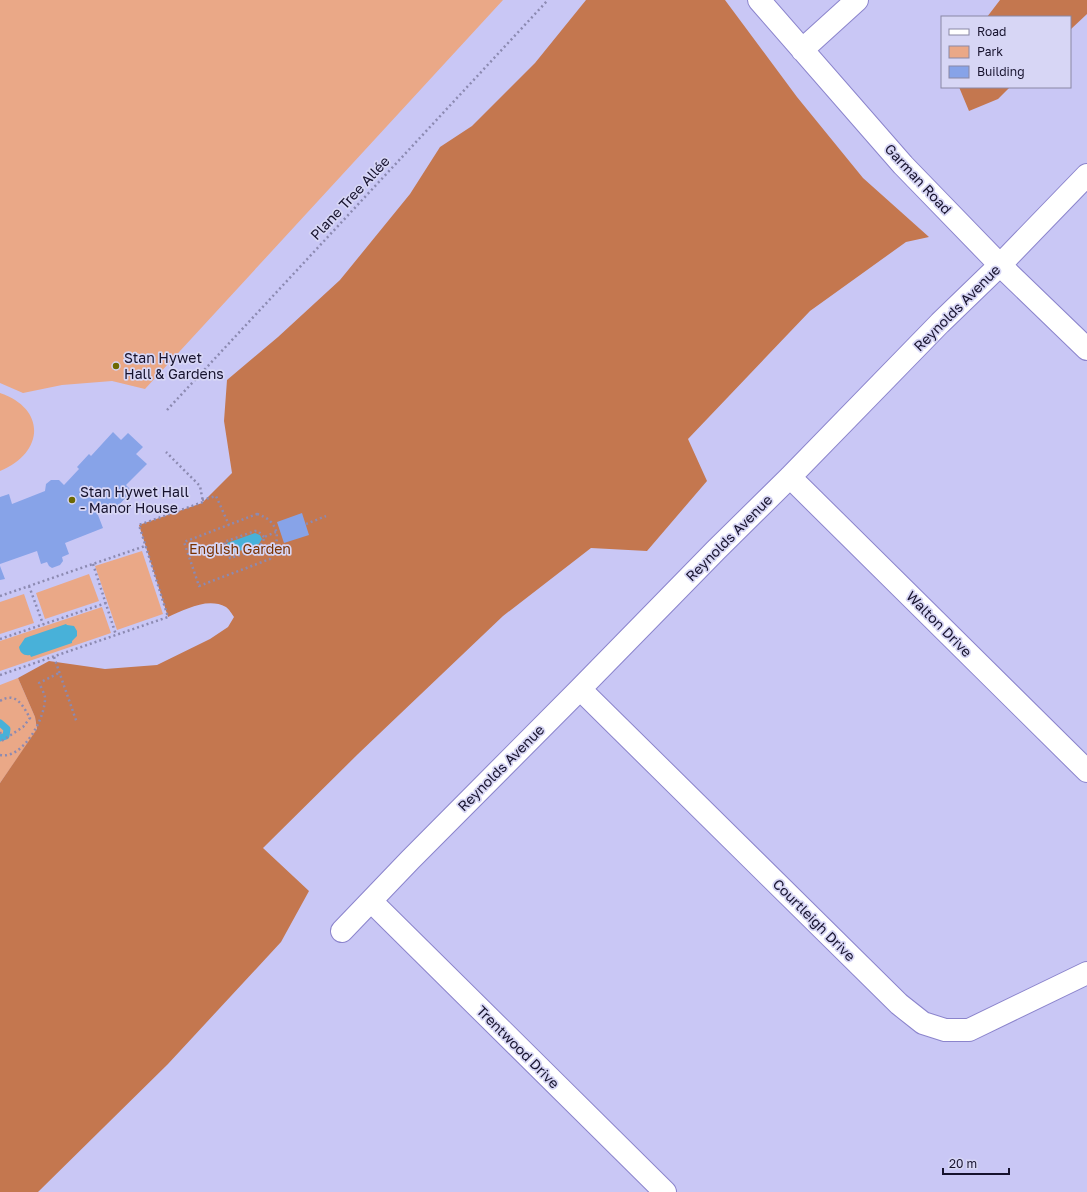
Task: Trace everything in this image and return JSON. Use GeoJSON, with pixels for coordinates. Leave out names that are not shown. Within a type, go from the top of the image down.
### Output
{"type":"FeatureCollection","features":[{"type":"Feature","properties":{"kind":"street","name":"Garman Road"},"geometry":{"type":"LineString","coordinates":[[759,0],[903,164],[1000,265],[1087,349]]}},
{"type":"Feature","properties":{"kind":"street"},"geometry":{"type":"LineString","coordinates":[[802,50],[856,0]]}},
{"type":"Feature","properties":{"kind":"street","name":"Reynolds Avenue"},"geometry":{"type":"LineString","coordinates":[[342,931],[940,323],[1000,265],[1087,175]]}},
{"type":"Feature","properties":{"kind":"street","name":"Walton Drive"},"geometry":{"type":"LineString","coordinates":[[790,477],[1087,771]]}},
{"type":"Feature","properties":{"kind":"street","name":"Courtleigh Drive"},"geometry":{"type":"LineString","coordinates":[[580,689],[899,1004],[923,1023],[945,1030],[969,1030],[1087,973]]}},
{"type":"Feature","properties":{"kind":"street","name":"Trentwood Drive"},"geometry":{"type":"LineString","coordinates":[[371,901],[665,1192]]}},
{"type":"Feature","properties":{"kind":"path","name":"Plane Tree Allée"},"geometry":{"type":"LineString","coordinates":[[167,410],[548,0]]}},
{"type":"Feature","properties":{"kind":"path"},"geometry":{"type":"LineString","coordinates":[[166,452],[200,486],[202,500]]}},
{"type":"Feature","properties":{"kind":"path"},"geometry":{"type":"LineString","coordinates":[[0,675],[168,618],[139,525],[216,496],[229,525]]}},
{"type":"Feature","properties":{"kind":"path"},"geometry":{"type":"LineString","coordinates":[[258,514],[266,517],[271,520],[276,532],[277,543],[275,550],[270,559],[199,586],[184,542],[229,525],[258,514]]}},
{"type":"Feature","properties":{"kind":"path"},"geometry":{"type":"LineString","coordinates":[[306,524],[326,516]]}},
{"type":"Feature","properties":{"kind":"path"},"geometry":{"type":"LineString","coordinates":[[255,531],[258,531],[264,537],[264,542],[260,546],[230,558],[224,542],[255,531]]}},
{"type":"Feature","properties":{"kind":"path"},"geometry":{"type":"LineString","coordinates":[[264,537],[276,532]]}},
{"type":"Feature","properties":{"kind":"path"},"geometry":{"type":"LineString","coordinates":[[0,596],[145,546]]}},
{"type":"Feature","properties":{"kind":"path"},"geometry":{"type":"LineString","coordinates":[[93,564],[116,635]]}},
{"type":"Feature","properties":{"kind":"path"},"geometry":{"type":"LineString","coordinates":[[29,586],[43,624]]}},
{"type":"Feature","properties":{"kind":"path"},"geometry":{"type":"LineString","coordinates":[[0,639],[106,603]]}},
{"type":"Feature","properties":{"kind":"path"},"geometry":{"type":"LineString","coordinates":[[54,657],[77,723]]}},
{"type":"Feature","properties":{"kind":"path"},"geometry":{"type":"LineString","coordinates":[[0,755],[6,756],[18,751],[38,726],[45,696],[39,683],[59,673]]}},
{"type":"Feature","properties":{"kind":"path"},"geometry":{"type":"LineString","coordinates":[[0,701],[6,697],[14,698],[22,704],[30,718],[23,727],[0,742]]}},
{"type":"Feature","properties":{"kind":"green space"},"geometry":{"type":"Polygon","coordinates":[[[0,0],[503,0],[145,389],[112,381],[62,385],[23,393],[0,383],[0,0]]]}},
{"type":"Feature","properties":{"kind":"green space","name":"English Garden"},"geometry":{"type":"Polygon","coordinates":[[[586,0],[725,0],[797,97],[863,178],[929,237],[906,242],[810,311],[688,439],[707,481],[647,551],[591,548],[503,616],[358,754],[263,848],[309,891],[281,942],[168,1064],[38,1192],[0,1192],[0,783],[37,729],[35,717],[18,678],[49,661],[105,669],[157,665],[210,639],[228,627],[234,617],[226,607],[219,604],[211,603],[196,606],[168,617],[139,525],[202,503],[232,473],[224,421],[227,380],[278,337],[340,280],[410,194],[440,147],[472,126],[535,63],[586,0]]]}},
{"type":"Feature","properties":{"kind":"green space"},"geometry":{"type":"Polygon","coordinates":[[[1000,0],[1087,0],[1087,14],[1071,29],[1071,16],[988,16],[1000,0]]]}},
{"type":"Feature","properties":{"kind":"green space"},"geometry":{"type":"Polygon","coordinates":[[[959,88],[1009,88],[998,99],[969,111],[959,88]]]}},
{"type":"Feature","properties":{"kind":"green space"},"geometry":{"type":"Polygon","coordinates":[[[0,393],[15,400],[26,409],[32,420],[34,431],[32,443],[25,453],[15,463],[0,471],[0,393]]]}},
{"type":"Feature","properties":{"kind":"green space"},"geometry":{"type":"Polygon","coordinates":[[[142,551],[163,614],[117,630],[95,566],[142,551]]]}},
{"type":"Feature","properties":{"kind":"green space"},"geometry":{"type":"Polygon","coordinates":[[[89,574],[99,601],[45,619],[36,593],[89,574]]]}},
{"type":"Feature","properties":{"kind":"green space"},"geometry":{"type":"Polygon","coordinates":[[[24,594],[34,623],[0,634],[0,602],[24,594]]]}},
{"type":"Feature","properties":{"kind":"green space"},"geometry":{"type":"Polygon","coordinates":[[[102,607],[111,633],[0,671],[0,641],[102,607]]]}},
{"type":"Feature","properties":{"kind":"green space"},"geometry":{"type":"Polygon","coordinates":[[[18,678],[35,717],[37,730],[0,783],[0,685],[18,678]]]}},
{"type":"Feature","properties":{"kind":"water"},"geometry":{"type":"Polygon","coordinates":[[[255,533],[260,535],[262,539],[259,544],[231,554],[227,543],[255,533]]]}},
{"type":"Feature","properties":{"kind":"water"},"geometry":{"type":"Polygon","coordinates":[[[66,624],[74,626],[77,631],[77,636],[72,643],[31,657],[30,655],[23,654],[20,651],[19,647],[25,638],[66,624]]]}},
{"type":"Feature","properties":{"kind":"building","name":"Stan Hywet Hall - Manor House"},"geometry":{"type":"Polygon","coordinates":[[[113,432],[121,440],[128,433],[143,447],[136,454],[147,464],[126,485],[132,491],[115,509],[110,503],[98,515],[103,528],[65,543],[69,554],[62,557],[63,561],[60,565],[52,568],[47,562],[41,564],[37,551],[0,564],[0,497],[9,494],[12,504],[45,491],[46,484],[51,480],[59,480],[64,485],[79,469],[77,467],[89,454],[91,456],[113,432]]]}},
{"type":"Feature","properties":{"kind":"building"},"geometry":{"type":"Polygon","coordinates":[[[302,513],[309,535],[284,543],[277,522],[302,513]]]}},
{"type":"Feature","properties":{"kind":"building"},"geometry":{"type":"Polygon","coordinates":[[[0,566],[5,579],[0,580],[0,566]]]}},
{"type":"Feature","properties":{"kind":"waterway"},"geometry":{"type":"LineString","coordinates":[[0,723],[7,729],[6,736],[0,738]]}},
{"type":"Feature","properties":{"kind":"place","name":"Stan Hywet Hall & Gardens"},"geometry":{"type":"Point","coordinates":[116,366]}},
{"type":"Feature","properties":{"kind":"place","name":"Stan Hywet Hall - Manor House"},"geometry":{"type":"Point","coordinates":[72,500]}}]}
